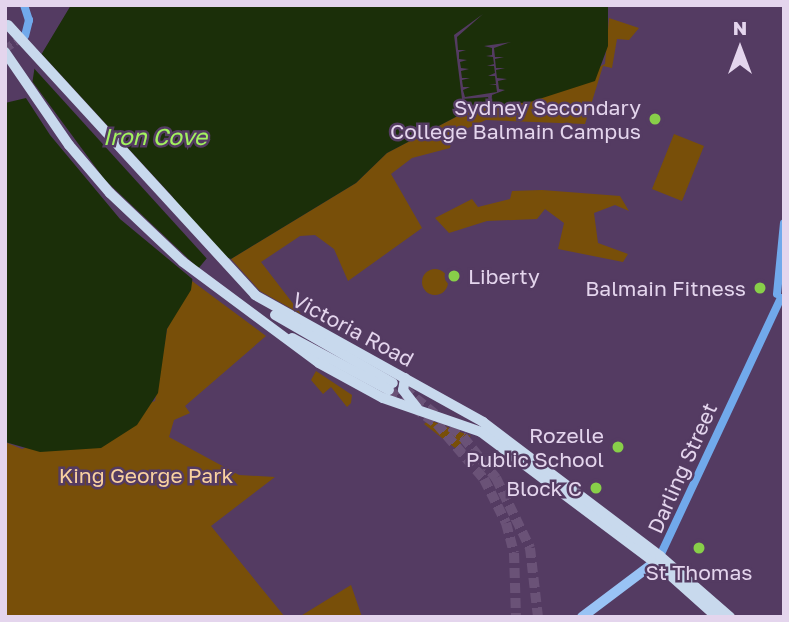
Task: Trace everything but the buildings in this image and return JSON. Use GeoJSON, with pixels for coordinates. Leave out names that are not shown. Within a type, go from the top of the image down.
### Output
{"type":"FeatureCollection","features":[{"type":"Feature","properties":{"kind":"highway","name":"Victoria Road"},"geometry":{"type":"LineString","coordinates":[[7,24],[256,296],[476,418],[730,617]]}},
{"type":"Feature","properties":{"kind":"highway","name":"Victoria Road"},"geometry":{"type":"LineString","coordinates":[[5,52],[49,120],[110,193],[183,262],[318,363],[373,394],[472,426],[552,480]]}},
{"type":"Feature","properties":{"kind":"highway"},"geometry":{"type":"LineString","coordinates":[[248,309],[391,386],[301,334],[256,296]]}},
{"type":"Feature","properties":{"kind":"highway"},"geometry":{"type":"LineString","coordinates":[[405,378],[403,390],[416,408]]}},
{"type":"Feature","properties":{"kind":"highway","name":"Victoria Road"},"geometry":{"type":"LineString","coordinates":[[658,559],[717,617]]}},
{"type":"Feature","properties":{"kind":"main road","name":"Darling Street"},"geometry":{"type":"LineString","coordinates":[[582,617],[658,559]]}},
{"type":"Feature","properties":{"kind":"street"},"geometry":{"type":"LineString","coordinates":[[24,5],[29,20],[25,36]]}},
{"type":"Feature","properties":{"kind":"street","name":"Darling Street"},"geometry":{"type":"LineString","coordinates":[[658,559],[779,299],[784,223]]}},
{"type":"Feature","properties":{"kind":"green space"},"geometry":{"type":"Polygon","coordinates":[[[609,18],[639,28],[629,40],[617,39],[612,68],[603,66],[585,124],[486,120],[452,135],[450,148],[412,158],[391,174],[422,228],[348,281],[334,249],[315,235],[300,236],[261,262],[301,314],[260,291],[231,259],[356,183],[387,153],[473,108],[530,102],[605,64],[609,18]]]}},
{"type":"Feature","properties":{"kind":"green space"},"geometry":{"type":"Polygon","coordinates":[[[674,134],[704,146],[682,201],[652,189],[674,134]]]}},
{"type":"Feature","properties":{"kind":"green space"},"geometry":{"type":"Polygon","coordinates":[[[542,190],[620,196],[629,211],[615,205],[594,213],[598,243],[628,254],[623,262],[558,249],[564,223],[545,209],[537,219],[487,221],[449,233],[435,218],[472,199],[478,207],[510,199],[512,191],[542,190]]]}},
{"type":"Feature","properties":{"kind":"green space"},"geometry":{"type":"Polygon","coordinates":[[[435,269],[444,273],[448,282],[444,291],[435,295],[426,291],[422,282],[426,273],[435,269]]]}},
{"type":"Feature","properties":{"kind":"green space","name":"King George Park"},"geometry":{"type":"Polygon","coordinates":[[[192,281],[266,336],[185,406],[190,413],[174,420],[169,437],[239,475],[275,477],[211,526],[285,617],[5,617],[5,442],[22,449],[155,401],[167,329],[192,281]]]}},
{"type":"Feature","properties":{"kind":"green space"},"geometry":{"type":"Polygon","coordinates":[[[316,371],[352,395],[351,403],[347,407],[331,387],[323,394],[311,380],[316,371]]]}},
{"type":"Feature","properties":{"kind":"green space"},"geometry":{"type":"Polygon","coordinates":[[[429,420],[471,436],[455,448],[424,424],[429,420]]]}},
{"type":"Feature","properties":{"kind":"green space"},"geometry":{"type":"Polygon","coordinates":[[[351,585],[362,617],[299,617],[351,585]]]}},
{"type":"Feature","properties":{"kind":"water","name":"Iron Cove"},"geometry":{"type":"Polygon","coordinates":[[[71,5],[608,5],[608,46],[595,81],[530,102],[473,108],[387,153],[356,183],[231,259],[212,252],[193,275],[191,290],[167,329],[158,393],[137,425],[101,448],[40,452],[5,442],[5,103],[26,98],[31,91],[35,65],[71,5]]]}},
{"type":"Feature","properties":{"kind":"pier"},"geometry":{"type":"Polygon","coordinates":[[[483,14],[457,37],[458,50],[466,50],[459,52],[459,59],[467,60],[460,62],[461,68],[469,69],[461,71],[462,78],[470,78],[462,80],[463,87],[470,87],[463,90],[465,97],[497,92],[496,85],[489,85],[496,84],[495,76],[488,76],[495,73],[494,66],[487,66],[494,64],[493,57],[486,56],[492,55],[492,48],[484,46],[511,42],[494,48],[495,57],[504,57],[495,59],[496,68],[505,68],[496,70],[497,78],[507,79],[498,81],[499,89],[505,90],[492,95],[491,109],[488,97],[462,99],[454,35],[483,14]]]}},
{"type":"Feature","properties":{"kind":"pier"},"geometry":{"type":"Polygon","coordinates":[[[39,51],[172,196],[213,256],[209,261],[31,65],[39,51]]]}},
{"type":"Feature","properties":{"kind":"pier"},"geometry":{"type":"Polygon","coordinates":[[[29,77],[105,180],[195,265],[196,282],[120,219],[50,135],[24,95],[29,77]]]}},
{"type":"Feature","properties":{"kind":"tunnel"},"geometry":{"type":"LineString","coordinates":[[5,49],[25,36]]}},
{"type":"Feature","properties":{"kind":"tunnel"},"geometry":{"type":"LineString","coordinates":[[404,389],[463,437],[496,478],[530,548],[538,617]]}},
{"type":"Feature","properties":{"kind":"tunnel"},"geometry":{"type":"LineString","coordinates":[[389,390],[437,424],[484,479],[506,523],[514,553],[516,617]]}},
{"type":"Feature","properties":{"kind":"place","name":"Sydney Secondary College Balmain Campus"},"geometry":{"type":"Point","coordinates":[655,119]}},
{"type":"Feature","properties":{"kind":"place","name":"Liberty"},"geometry":{"type":"Point","coordinates":[454,276]}},
{"type":"Feature","properties":{"kind":"place","name":"Balmain Fitness"},"geometry":{"type":"Point","coordinates":[760,288]}},
{"type":"Feature","properties":{"kind":"place","name":"Rozelle Public School"},"geometry":{"type":"Point","coordinates":[618,447]}},
{"type":"Feature","properties":{"kind":"place","name":"Block C"},"geometry":{"type":"Point","coordinates":[596,488]}},
{"type":"Feature","properties":{"kind":"place","name":"St Thomas"},"geometry":{"type":"Point","coordinates":[699,548]}}]}
